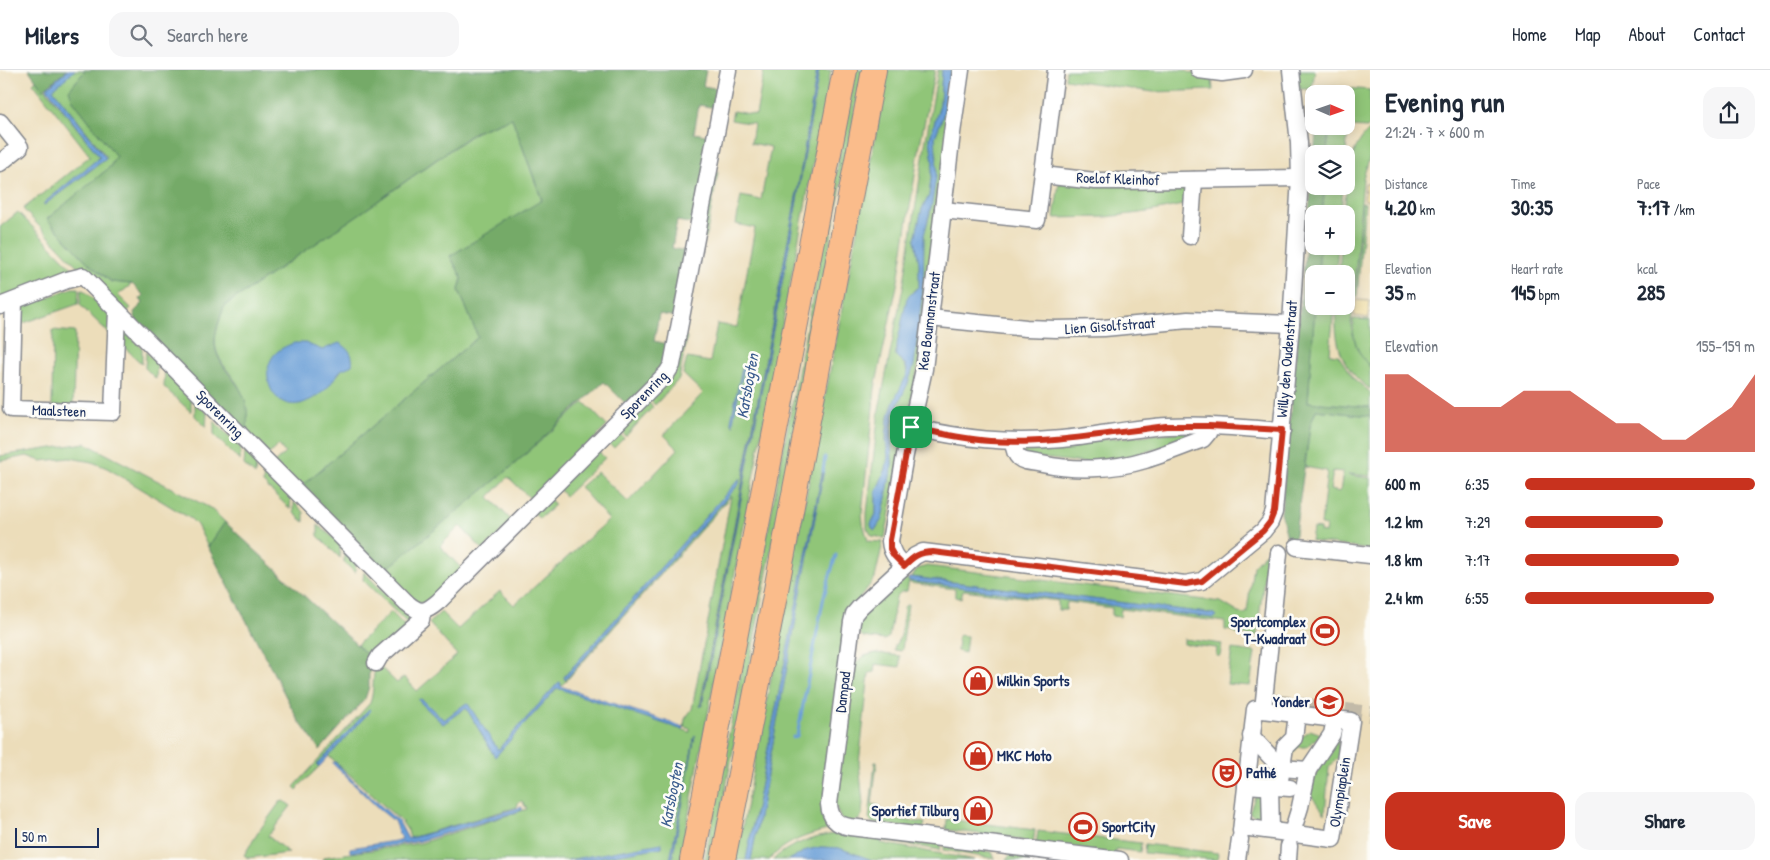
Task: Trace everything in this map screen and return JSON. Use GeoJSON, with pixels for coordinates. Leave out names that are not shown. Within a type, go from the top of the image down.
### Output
{"type":"FeatureCollection","features":[{"type":"Feature","properties":{"kind":"highway"},"geometry":{"type":"LineString","coordinates":[[692,860],[845,70]]}},
{"type":"Feature","properties":{"kind":"highway"},"geometry":{"type":"LineString","coordinates":[[723,860],[777,587],[874,70]]}},
{"type":"Feature","properties":{"kind":"street","name":"Sporenring"},"geometry":{"type":"LineString","coordinates":[[7,303],[83,276],[407,603],[414,609],[422,612],[430,609],[439,601],[667,373],[672,365],[728,70]]}},
{"type":"Feature","properties":{"kind":"street","name":"Kea Boumanstraat"},"geometry":{"type":"LineString","coordinates":[[904,566],[890,549],[890,540],[924,369],[961,70]]}},
{"type":"Feature","properties":{"kind":"street"},"geometry":{"type":"LineString","coordinates":[[943,210],[1037,220],[1056,70]]}},
{"type":"Feature","properties":{"kind":"street"},"geometry":{"type":"LineString","coordinates":[[1198,70],[1216,73],[1244,70]]}},
{"type":"Feature","properties":{"kind":"street","name":"Willy den Oudenstraat"},"geometry":{"type":"LineString","coordinates":[[904,566],[915,556],[923,552],[933,552],[1186,584],[1202,581],[1263,531],[1270,522],[1274,512],[1291,324],[1300,178],[1299,144],[1291,70]]}},
{"type":"Feature","properties":{"kind":"street"},"geometry":{"type":"LineString","coordinates":[[0,122],[20,148],[0,163]]}},
{"type":"Feature","properties":{"kind":"street","name":"Roelof Kleinhof"},"geometry":{"type":"LineString","coordinates":[[1043,175],[1095,181],[1300,178]]}},
{"type":"Feature","properties":{"kind":"street"},"geometry":{"type":"LineString","coordinates":[[1190,236],[1194,180]]}},
{"type":"Feature","properties":{"kind":"street","name":"Maalsteen"},"geometry":{"type":"LineString","coordinates":[[7,303],[11,409],[113,412],[116,310]]}},
{"type":"Feature","properties":{"kind":"street","name":"Lien Gisolfstraat"},"geometry":{"type":"LineString","coordinates":[[930,318],[1026,328],[1056,329],[1104,328],[1188,320],[1291,324]]}},
{"type":"Feature","properties":{"kind":"street"},"geometry":{"type":"LineString","coordinates":[[911,427],[977,439],[1013,441],[1063,439],[1166,426],[1282,430]]}},
{"type":"Feature","properties":{"kind":"street"},"geometry":{"type":"LineString","coordinates":[[1013,441],[1014,452],[1021,459],[1052,466],[1082,469],[1144,461],[1203,439],[1208,433],[1209,426]]}},
{"type":"Feature","properties":{"kind":"street"},"geometry":{"type":"LineString","coordinates":[[1297,546],[1370,555]]}},
{"type":"Feature","properties":{"kind":"street"},"geometry":{"type":"LineString","coordinates":[[1237,860],[1255,709],[1267,704],[1279,553]]}},
{"type":"Feature","properties":{"kind":"street","name":"Dampad"},"geometry":{"type":"LineString","coordinates":[[904,566],[860,606],[854,614],[829,804],[831,816],[835,822],[842,826],[1120,860]]}},
{"type":"Feature","properties":{"kind":"street","name":"Sporenring"},"geometry":{"type":"LineString","coordinates":[[376,663],[380,656],[421,620],[422,612]]}},
{"type":"Feature","properties":{"kind":"street","name":"Olympiaplein"},"geometry":{"type":"LineString","coordinates":[[1241,832],[1271,830],[1290,843],[1333,839],[1351,721],[1297,714],[1267,704]]}},
{"type":"Feature","properties":{"kind":"street"},"geometry":{"type":"LineString","coordinates":[[1271,830],[1275,787],[1282,768],[1285,748],[1294,738],[1297,714]]}},
{"type":"Feature","properties":{"kind":"street","name":"Olympiaplein"},"geometry":{"type":"LineString","coordinates":[[1290,843],[1308,770],[1332,734],[1335,719]]}},
{"type":"Feature","properties":{"kind":"street"},"geometry":{"type":"LineString","coordinates":[[1251,736],[1282,768],[1308,770]]}},
{"type":"Feature","properties":{"kind":"street"},"geometry":{"type":"LineString","coordinates":[[1246,785],[1302,790]]}},
{"type":"Feature","properties":{"kind":"green space"},"geometry":{"type":"Polygon","coordinates":[[[29,70],[67,70],[43,90],[29,70]]]}},
{"type":"Feature","properties":{"kind":"green space"},"geometry":{"type":"Polygon","coordinates":[[[75,70],[83,70],[84,72],[74,84],[72,99],[116,156],[110,167],[47,219],[89,264],[111,282],[132,284],[118,295],[131,308],[126,313],[81,270],[23,209],[90,156],[33,83],[36,80],[43,89],[45,88],[100,157],[44,203],[44,205],[106,159],[106,156],[53,89],[75,70]]]}},
{"type":"Feature","properties":{"kind":"green space"},"geometry":{"type":"Polygon","coordinates":[[[83,70],[706,70],[703,86],[720,89],[716,108],[699,105],[694,133],[711,136],[694,224],[677,221],[672,248],[689,252],[677,317],[659,314],[654,341],[672,345],[669,360],[628,406],[604,382],[509,469],[383,572],[299,488],[478,337],[459,290],[462,278],[450,256],[542,200],[512,118],[475,132],[224,306],[216,331],[215,348],[221,363],[236,383],[246,402],[247,435],[137,324],[134,312],[143,303],[140,299],[143,295],[132,284],[112,282],[89,264],[47,219],[110,167],[116,156],[72,99],[69,90],[84,72],[83,70]]]}},
{"type":"Feature","properties":{"kind":"green space"},"geometry":{"type":"Polygon","coordinates":[[[764,70],[817,70],[799,182],[700,706],[702,706],[791,235],[819,70],[831,70],[680,860],[672,860],[695,735],[670,860],[584,860],[662,847],[662,844],[568,860],[322,860],[324,857],[421,843],[527,809],[522,801],[518,803],[517,807],[410,838],[402,822],[329,756],[370,711],[369,709],[299,788],[297,790],[294,787],[370,703],[377,664],[397,683],[404,677],[417,691],[457,655],[429,623],[441,612],[458,629],[500,591],[514,605],[609,520],[580,487],[597,472],[628,502],[678,449],[664,435],[703,393],[683,374],[687,358],[710,362],[717,324],[737,327],[755,228],[736,224],[741,196],[761,200],[771,147],[751,143],[754,124],[731,120],[733,111],[756,115],[764,70]],[[740,479],[564,677],[565,680],[739,484],[740,479]],[[731,496],[566,681],[561,686],[559,682],[498,750],[465,704],[444,720],[421,699],[418,700],[443,724],[465,708],[467,709],[495,757],[557,688],[690,732],[690,729],[684,727],[685,719],[692,709],[731,496]]]}},
{"type":"Feature","properties":{"kind":"green space"},"geometry":{"type":"Polygon","coordinates":[[[856,70],[863,70],[712,860],[705,860],[856,70]]]}},
{"type":"Feature","properties":{"kind":"green space"},"geometry":{"type":"Polygon","coordinates":[[[888,70],[935,70],[920,144],[898,281],[875,388],[862,513],[868,541],[883,542],[875,578],[847,615],[823,814],[831,829],[805,836],[790,843],[769,860],[751,860],[823,469],[746,860],[736,860],[888,70]]]}},
{"type":"Feature","properties":{"kind":"green space"},"geometry":{"type":"Polygon","coordinates":[[[938,70],[942,70],[940,104],[930,138],[933,163],[929,196],[922,209],[915,239],[919,263],[919,286],[913,291],[896,349],[896,356],[903,363],[907,376],[886,432],[888,456],[886,469],[876,492],[876,514],[871,524],[875,530],[882,519],[892,465],[891,430],[894,413],[914,365],[923,286],[924,234],[930,214],[937,156],[934,145],[935,137],[943,116],[951,70],[958,70],[927,319],[885,538],[872,536],[867,528],[867,513],[879,410],[904,282],[938,70]]]}},
{"type":"Feature","properties":{"kind":"green space"},"geometry":{"type":"Polygon","coordinates":[[[1066,70],[1182,70],[1212,79],[1213,90],[1153,92],[1065,79],[1066,70]]]}},
{"type":"Feature","properties":{"kind":"green space"},"geometry":{"type":"Polygon","coordinates":[[[1299,70],[1315,70],[1313,85],[1305,85],[1305,89],[1297,89],[1299,70]]]}},
{"type":"Feature","properties":{"kind":"green space"},"geometry":{"type":"Polygon","coordinates":[[[1355,89],[1370,90],[1370,125],[1367,128],[1355,127],[1355,89]]]}},
{"type":"Feature","properties":{"kind":"green space"},"geometry":{"type":"Polygon","coordinates":[[[512,118],[542,201],[450,256],[462,278],[459,290],[478,337],[299,488],[274,463],[285,453],[279,445],[267,456],[247,435],[247,416],[243,397],[238,385],[217,353],[216,332],[224,306],[476,132],[512,118]],[[305,343],[300,404],[323,390],[341,371],[322,350],[305,343]]]}},
{"type":"Feature","properties":{"kind":"green space"},"geometry":{"type":"Polygon","coordinates":[[[1370,129],[1370,156],[1363,178],[1355,277],[1355,265],[1340,265],[1340,255],[1355,255],[1355,205],[1345,205],[1346,195],[1355,195],[1355,150],[1370,129]]]}},
{"type":"Feature","properties":{"kind":"green space"},"geometry":{"type":"Polygon","coordinates":[[[1316,135],[1328,135],[1328,145],[1315,145],[1316,135]]]}},
{"type":"Feature","properties":{"kind":"green space"},"geometry":{"type":"Polygon","coordinates":[[[1328,135],[1347,135],[1347,145],[1328,145],[1328,135]]]}},
{"type":"Feature","properties":{"kind":"green space"},"geometry":{"type":"Polygon","coordinates":[[[714,171],[718,172],[706,238],[701,237],[714,171]]]}},
{"type":"Feature","properties":{"kind":"green space"},"geometry":{"type":"Polygon","coordinates":[[[1059,183],[1181,187],[1188,191],[1187,204],[1148,212],[1106,217],[1054,218],[1059,183]]]}},
{"type":"Feature","properties":{"kind":"green space"},"geometry":{"type":"Polygon","coordinates":[[[1311,195],[1324,195],[1323,205],[1310,205],[1311,195]]]}},
{"type":"Feature","properties":{"kind":"green space"},"geometry":{"type":"Polygon","coordinates":[[[1324,195],[1342,195],[1342,205],[1323,205],[1324,195]]]}},
{"type":"Feature","properties":{"kind":"green space"},"geometry":{"type":"Polygon","coordinates":[[[1362,203],[1365,203],[1357,297],[1355,297],[1362,203]]]}},
{"type":"Feature","properties":{"kind":"green space"},"geometry":{"type":"Polygon","coordinates":[[[18,212],[76,272],[0,301],[0,227],[18,212]]]}},
{"type":"Feature","properties":{"kind":"green space"},"geometry":{"type":"Polygon","coordinates":[[[1305,255],[1319,255],[1319,265],[1305,265],[1305,315],[1314,315],[1308,402],[1370,407],[1370,416],[1316,410],[1310,426],[1294,541],[1288,541],[1281,513],[1305,255]]]}},
{"type":"Feature","properties":{"kind":"green space"},"geometry":{"type":"Polygon","coordinates":[[[1319,255],[1337,255],[1337,265],[1319,265],[1319,255]]]}},
{"type":"Feature","properties":{"kind":"green space"},"geometry":{"type":"Polygon","coordinates":[[[72,288],[79,288],[78,304],[18,325],[19,308],[72,288]]]}},
{"type":"Feature","properties":{"kind":"green space"},"geometry":{"type":"Polygon","coordinates":[[[81,289],[112,317],[111,335],[80,305],[81,289]]]}},
{"type":"Feature","properties":{"kind":"green space"},"geometry":{"type":"Polygon","coordinates":[[[1314,315],[1333,315],[1330,354],[1338,355],[1353,378],[1370,392],[1370,407],[1308,402],[1314,315]]]}},
{"type":"Feature","properties":{"kind":"green space"},"geometry":{"type":"Polygon","coordinates":[[[1336,315],[1352,315],[1351,326],[1357,349],[1370,368],[1370,389],[1352,372],[1341,353],[1336,331],[1336,315]]]}},
{"type":"Feature","properties":{"kind":"green space"},"geometry":{"type":"Polygon","coordinates":[[[1353,319],[1370,320],[1370,366],[1365,362],[1356,345],[1353,319]]]}},
{"type":"Feature","properties":{"kind":"green space"},"geometry":{"type":"Polygon","coordinates":[[[120,326],[142,348],[142,364],[120,343],[120,326]]]}},
{"type":"Feature","properties":{"kind":"green space"},"geometry":{"type":"Polygon","coordinates":[[[53,330],[75,332],[73,406],[52,406],[53,330]]]}},
{"type":"Feature","properties":{"kind":"green space"},"geometry":{"type":"Polygon","coordinates":[[[683,336],[687,337],[679,379],[655,405],[648,398],[683,336]]]}},
{"type":"Feature","properties":{"kind":"green space"},"geometry":{"type":"Polygon","coordinates":[[[146,352],[157,363],[156,379],[145,368],[146,352]]]}},
{"type":"Feature","properties":{"kind":"green space"},"geometry":{"type":"Polygon","coordinates":[[[165,371],[191,398],[191,412],[164,387],[165,371]]]}},
{"type":"Feature","properties":{"kind":"green space"},"geometry":{"type":"Polygon","coordinates":[[[646,400],[653,407],[626,436],[618,428],[646,400]]]}},
{"type":"Feature","properties":{"kind":"green space"},"geometry":{"type":"Polygon","coordinates":[[[195,402],[207,413],[206,427],[195,416],[195,402]]]}},
{"type":"Feature","properties":{"kind":"green space"},"geometry":{"type":"Polygon","coordinates":[[[584,402],[607,426],[533,501],[508,477],[489,497],[512,521],[483,550],[460,526],[440,546],[463,570],[429,602],[418,603],[383,572],[509,469],[584,402]]]}},
{"type":"Feature","properties":{"kind":"green space"},"geometry":{"type":"Polygon","coordinates":[[[1316,410],[1370,416],[1370,476],[1348,475],[1370,478],[1370,550],[1311,541],[1313,528],[1320,529],[1320,532],[1325,533],[1326,526],[1321,525],[1327,471],[1305,467],[1310,426],[1316,410]],[[1333,471],[1330,490],[1340,492],[1343,472],[1333,471]]]}},
{"type":"Feature","properties":{"kind":"green space"},"geometry":{"type":"Polygon","coordinates":[[[214,421],[241,448],[240,461],[214,435],[214,421]]]}},
{"type":"Feature","properties":{"kind":"green space"},"geometry":{"type":"Polygon","coordinates":[[[616,430],[624,438],[614,448],[606,440],[616,430]]]}},
{"type":"Feature","properties":{"kind":"green space"},"geometry":{"type":"Polygon","coordinates":[[[1198,430],[1187,441],[1097,464],[1022,456],[1019,448],[1198,430]]]}},
{"type":"Feature","properties":{"kind":"green space"},"geometry":{"type":"Polygon","coordinates":[[[85,443],[210,508],[225,522],[208,547],[197,525],[191,519],[107,468],[92,462],[70,458],[41,461],[27,456],[0,461],[0,456],[85,443]]]}},
{"type":"Feature","properties":{"kind":"green space"},"geometry":{"type":"Polygon","coordinates":[[[597,450],[605,458],[565,496],[558,488],[597,450]]]}},
{"type":"Feature","properties":{"kind":"green space"},"geometry":{"type":"Polygon","coordinates":[[[245,452],[256,463],[255,475],[244,465],[245,452]]]}},
{"type":"Feature","properties":{"kind":"green space"},"geometry":{"type":"Polygon","coordinates":[[[264,471],[291,498],[290,509],[263,483],[264,471]]]}},
{"type":"Feature","properties":{"kind":"green space"},"geometry":{"type":"Polygon","coordinates":[[[549,498],[555,505],[539,519],[534,512],[549,498]]]}},
{"type":"Feature","properties":{"kind":"green space"},"geometry":{"type":"Polygon","coordinates":[[[294,502],[304,512],[304,522],[294,513],[294,502]]]}},
{"type":"Feature","properties":{"kind":"green space"},"geometry":{"type":"Polygon","coordinates":[[[225,522],[374,661],[369,674],[369,687],[365,699],[320,750],[298,720],[208,547],[225,522]]]}},
{"type":"Feature","properties":{"kind":"green space"},"geometry":{"type":"Polygon","coordinates":[[[318,525],[340,543],[340,558],[318,536],[318,525]]]}},
{"type":"Feature","properties":{"kind":"green space"},"geometry":{"type":"Polygon","coordinates":[[[1267,551],[1257,636],[1235,634],[1233,631],[1225,630],[1225,622],[1121,609],[1120,617],[1112,616],[1112,608],[1067,602],[1066,610],[1058,610],[1058,601],[963,590],[961,598],[955,597],[955,589],[910,583],[910,581],[1064,600],[1215,614],[912,577],[917,569],[927,566],[1221,602],[1239,613],[1245,614],[1247,612],[1253,566],[1267,551]]]}},
{"type":"Feature","properties":{"kind":"green space"},"geometry":{"type":"Polygon","coordinates":[[[344,552],[356,564],[355,573],[344,562],[344,552]]]}},
{"type":"Feature","properties":{"kind":"green space"},"geometry":{"type":"Polygon","coordinates":[[[364,572],[397,606],[400,603],[417,619],[410,626],[363,580],[364,572]]]}},
{"type":"Feature","properties":{"kind":"green space"},"geometry":{"type":"Polygon","coordinates":[[[901,575],[909,581],[907,591],[901,592],[896,597],[889,637],[884,640],[863,637],[857,630],[860,614],[901,575]]]}},
{"type":"Feature","properties":{"kind":"green space"},"geometry":{"type":"Polygon","coordinates":[[[908,604],[902,650],[894,650],[901,636],[904,607],[908,604]]]}},
{"type":"Feature","properties":{"kind":"green space"},"geometry":{"type":"Polygon","coordinates":[[[391,612],[407,628],[372,659],[357,645],[391,612]]]}},
{"type":"Feature","properties":{"kind":"green space"},"geometry":{"type":"Polygon","coordinates":[[[960,635],[967,636],[965,653],[957,651],[958,637],[960,635]]]}},
{"type":"Feature","properties":{"kind":"green space"},"geometry":{"type":"Polygon","coordinates":[[[1184,639],[1222,644],[1220,656],[1216,656],[1217,648],[1184,644],[1184,639]]]}},
{"type":"Feature","properties":{"kind":"green space"},"geometry":{"type":"Polygon","coordinates":[[[1232,649],[1255,652],[1250,686],[1227,684],[1232,649]]]}},
{"type":"Feature","properties":{"kind":"green space"},"geometry":{"type":"Polygon","coordinates":[[[876,653],[900,656],[900,667],[875,664],[874,672],[869,673],[859,763],[863,803],[862,814],[859,820],[851,822],[841,819],[834,803],[855,664],[864,656],[876,653]]]}},
{"type":"Feature","properties":{"kind":"green space"},"geometry":{"type":"Polygon","coordinates":[[[1310,730],[1321,734],[1307,747],[1298,747],[1289,758],[1288,748],[1310,730]]]}},
{"type":"Feature","properties":{"kind":"green space"},"geometry":{"type":"Polygon","coordinates":[[[1336,732],[1340,756],[1329,767],[1325,814],[1310,794],[1317,771],[1336,732]]]}},
{"type":"Feature","properties":{"kind":"green space"},"geometry":{"type":"Polygon","coordinates":[[[875,762],[877,762],[872,804],[880,806],[878,817],[925,823],[923,829],[872,823],[869,819],[875,762]]]}},
{"type":"Feature","properties":{"kind":"green space"},"geometry":{"type":"Polygon","coordinates":[[[1258,789],[1264,795],[1267,822],[1249,813],[1258,789]]]}},
{"type":"Feature","properties":{"kind":"green space"},"geometry":{"type":"Polygon","coordinates":[[[284,801],[291,806],[268,836],[289,853],[248,858],[244,855],[259,831],[280,802],[284,801]]]}},
{"type":"Feature","properties":{"kind":"green space"},"geometry":{"type":"Polygon","coordinates":[[[947,819],[1035,830],[1033,844],[1013,838],[948,830],[946,829],[947,819]]]}},
{"type":"Feature","properties":{"kind":"green space"},"geometry":{"type":"Polygon","coordinates":[[[1038,831],[1141,843],[1140,852],[1116,849],[1116,855],[1036,845],[1038,831]]]}},
{"type":"Feature","properties":{"kind":"green space"},"geometry":{"type":"Polygon","coordinates":[[[841,832],[941,843],[940,850],[882,840],[881,843],[975,860],[872,860],[839,848],[821,847],[807,850],[789,860],[773,860],[796,844],[841,832]]]}},
{"type":"Feature","properties":{"kind":"green space"},"geometry":{"type":"Polygon","coordinates":[[[944,844],[992,852],[995,859],[944,850],[944,844]]]}},
{"type":"Feature","properties":{"kind":"green space"},"geometry":{"type":"Polygon","coordinates":[[[1145,844],[1218,853],[1217,860],[1144,853],[1145,844]]]}},
{"type":"Feature","properties":{"kind":"green space"},"geometry":{"type":"Polygon","coordinates":[[[1012,853],[1031,854],[1030,860],[1006,860],[1012,853]]]}},
{"type":"Feature","properties":{"kind":"sand"},"geometry":{"type":"Polygon","coordinates":[[[1365,183],[1370,184],[1370,201],[1364,200],[1365,183]]]}},
{"type":"Feature","properties":{"kind":"sand"},"geometry":{"type":"Polygon","coordinates":[[[1356,300],[1370,301],[1369,318],[1354,316],[1356,300]]]}},
{"type":"Feature","properties":{"kind":"water"},"geometry":{"type":"Polygon","coordinates":[[[68,70],[75,70],[53,89],[106,158],[44,205],[44,203],[100,157],[47,88],[68,70]]]}},
{"type":"Feature","properties":{"kind":"water"},"geometry":{"type":"Polygon","coordinates":[[[817,70],[819,70],[791,235],[701,707],[799,182],[817,70]]]}},
{"type":"Feature","properties":{"kind":"water"},"geometry":{"type":"Polygon","coordinates":[[[942,70],[951,70],[943,116],[935,137],[937,170],[932,203],[924,235],[923,286],[914,365],[894,413],[891,430],[892,465],[882,519],[875,530],[871,524],[876,514],[876,492],[886,469],[888,419],[894,401],[907,375],[905,364],[896,356],[896,349],[907,298],[919,286],[919,263],[915,239],[922,209],[929,196],[933,163],[930,138],[940,104],[942,70]]]}},
{"type":"Feature","properties":{"kind":"water"},"geometry":{"type":"Polygon","coordinates":[[[294,343],[305,343],[322,350],[339,343],[350,352],[352,365],[341,370],[326,389],[311,399],[299,404],[290,404],[282,401],[275,396],[271,388],[268,380],[268,371],[274,355],[294,343]]]}},
{"type":"Feature","properties":{"kind":"water"},"geometry":{"type":"Polygon","coordinates":[[[744,367],[733,426],[731,421],[742,368],[744,367]]]}},
{"type":"Feature","properties":{"kind":"water"},"geometry":{"type":"Polygon","coordinates":[[[823,469],[751,860],[746,860],[823,469]]]}},
{"type":"Feature","properties":{"kind":"water"},"geometry":{"type":"Polygon","coordinates":[[[740,478],[739,484],[565,680],[564,677],[740,478]]]}},
{"type":"Feature","properties":{"kind":"water"},"geometry":{"type":"Polygon","coordinates":[[[909,577],[1215,614],[1217,616],[1214,618],[910,581],[909,577]]]}},
{"type":"Feature","properties":{"kind":"water"},"geometry":{"type":"Polygon","coordinates":[[[559,682],[561,683],[560,686],[684,727],[683,730],[557,688],[495,757],[467,709],[465,708],[443,724],[418,700],[421,699],[444,720],[465,704],[468,704],[498,750],[559,682]]]}},
{"type":"Feature","properties":{"kind":"water"},"geometry":{"type":"Polygon","coordinates":[[[369,709],[371,710],[319,767],[317,765],[369,709]]]}},
{"type":"Feature","properties":{"kind":"water"},"geometry":{"type":"Polygon","coordinates":[[[695,735],[672,860],[670,860],[695,735]]]}},
{"type":"Feature","properties":{"kind":"water"},"geometry":{"type":"Polygon","coordinates":[[[335,762],[357,785],[399,822],[408,839],[522,807],[522,810],[420,841],[350,852],[350,848],[401,839],[394,821],[332,763],[335,762]]]}},
{"type":"Feature","properties":{"kind":"water"},"geometry":{"type":"Polygon","coordinates":[[[662,843],[662,847],[584,860],[568,860],[662,843]]]}},
{"type":"Feature","properties":{"kind":"water"},"geometry":{"type":"Polygon","coordinates":[[[821,847],[839,848],[872,860],[789,860],[807,850],[821,847]]]}},
{"type":"Feature","properties":{"kind":"waterway"},"geometry":{"type":"LineString","coordinates":[[823,471],[825,457]]}},
{"type":"Feature","properties":{"kind":"waterway"},"geometry":{"type":"LineString","coordinates":[[793,737],[797,736],[824,596],[836,555]]}},
{"type":"Feature","properties":{"kind":"tunnel"},"geometry":{"type":"LineString","coordinates":[[1274,702],[1370,714]]}},
{"type":"Feature","properties":{"kind":"place","name":"Sportcomplex T-Kwadraat"},"geometry":{"type":"Point","coordinates":[1325,631]}},
{"type":"Feature","properties":{"kind":"place","name":"Wilkin Sports"},"geometry":{"type":"Point","coordinates":[978,681]}},
{"type":"Feature","properties":{"kind":"place","name":"Yonder"},"geometry":{"type":"Point","coordinates":[1329,702]}},
{"type":"Feature","properties":{"kind":"place","name":"MKC Moto"},"geometry":{"type":"Point","coordinates":[978,756]}},
{"type":"Feature","properties":{"kind":"place","name":"Pathé"},"geometry":{"type":"Point","coordinates":[1227,773]}},
{"type":"Feature","properties":{"kind":"place","name":"Sportief Tilburg"},"geometry":{"type":"Point","coordinates":[978,811]}},
{"type":"Feature","properties":{"kind":"place","name":"SportCity"},"geometry":{"type":"Point","coordinates":[1083,827]}},
{"type":"Feature","properties":{"kind":"route"},"geometry":{"type":"LineString","coordinates":[[1166,426],[1282,430],[1274,512],[1270,522],[1263,531],[1202,581],[1193,584],[933,552],[923,552],[915,556],[904,566],[890,549],[890,540],[911,427],[991,441],[1063,439],[1166,426]]}},
{"type":"Feature","properties":{"kind":"water label","name":"Katsbogten"},"geometry":{"type":"Point","coordinates":[747,386]}},
{"type":"Feature","properties":{"kind":"water label","name":"Katsbogten"},"geometry":{"type":"Point","coordinates":[671,795]}}]}
